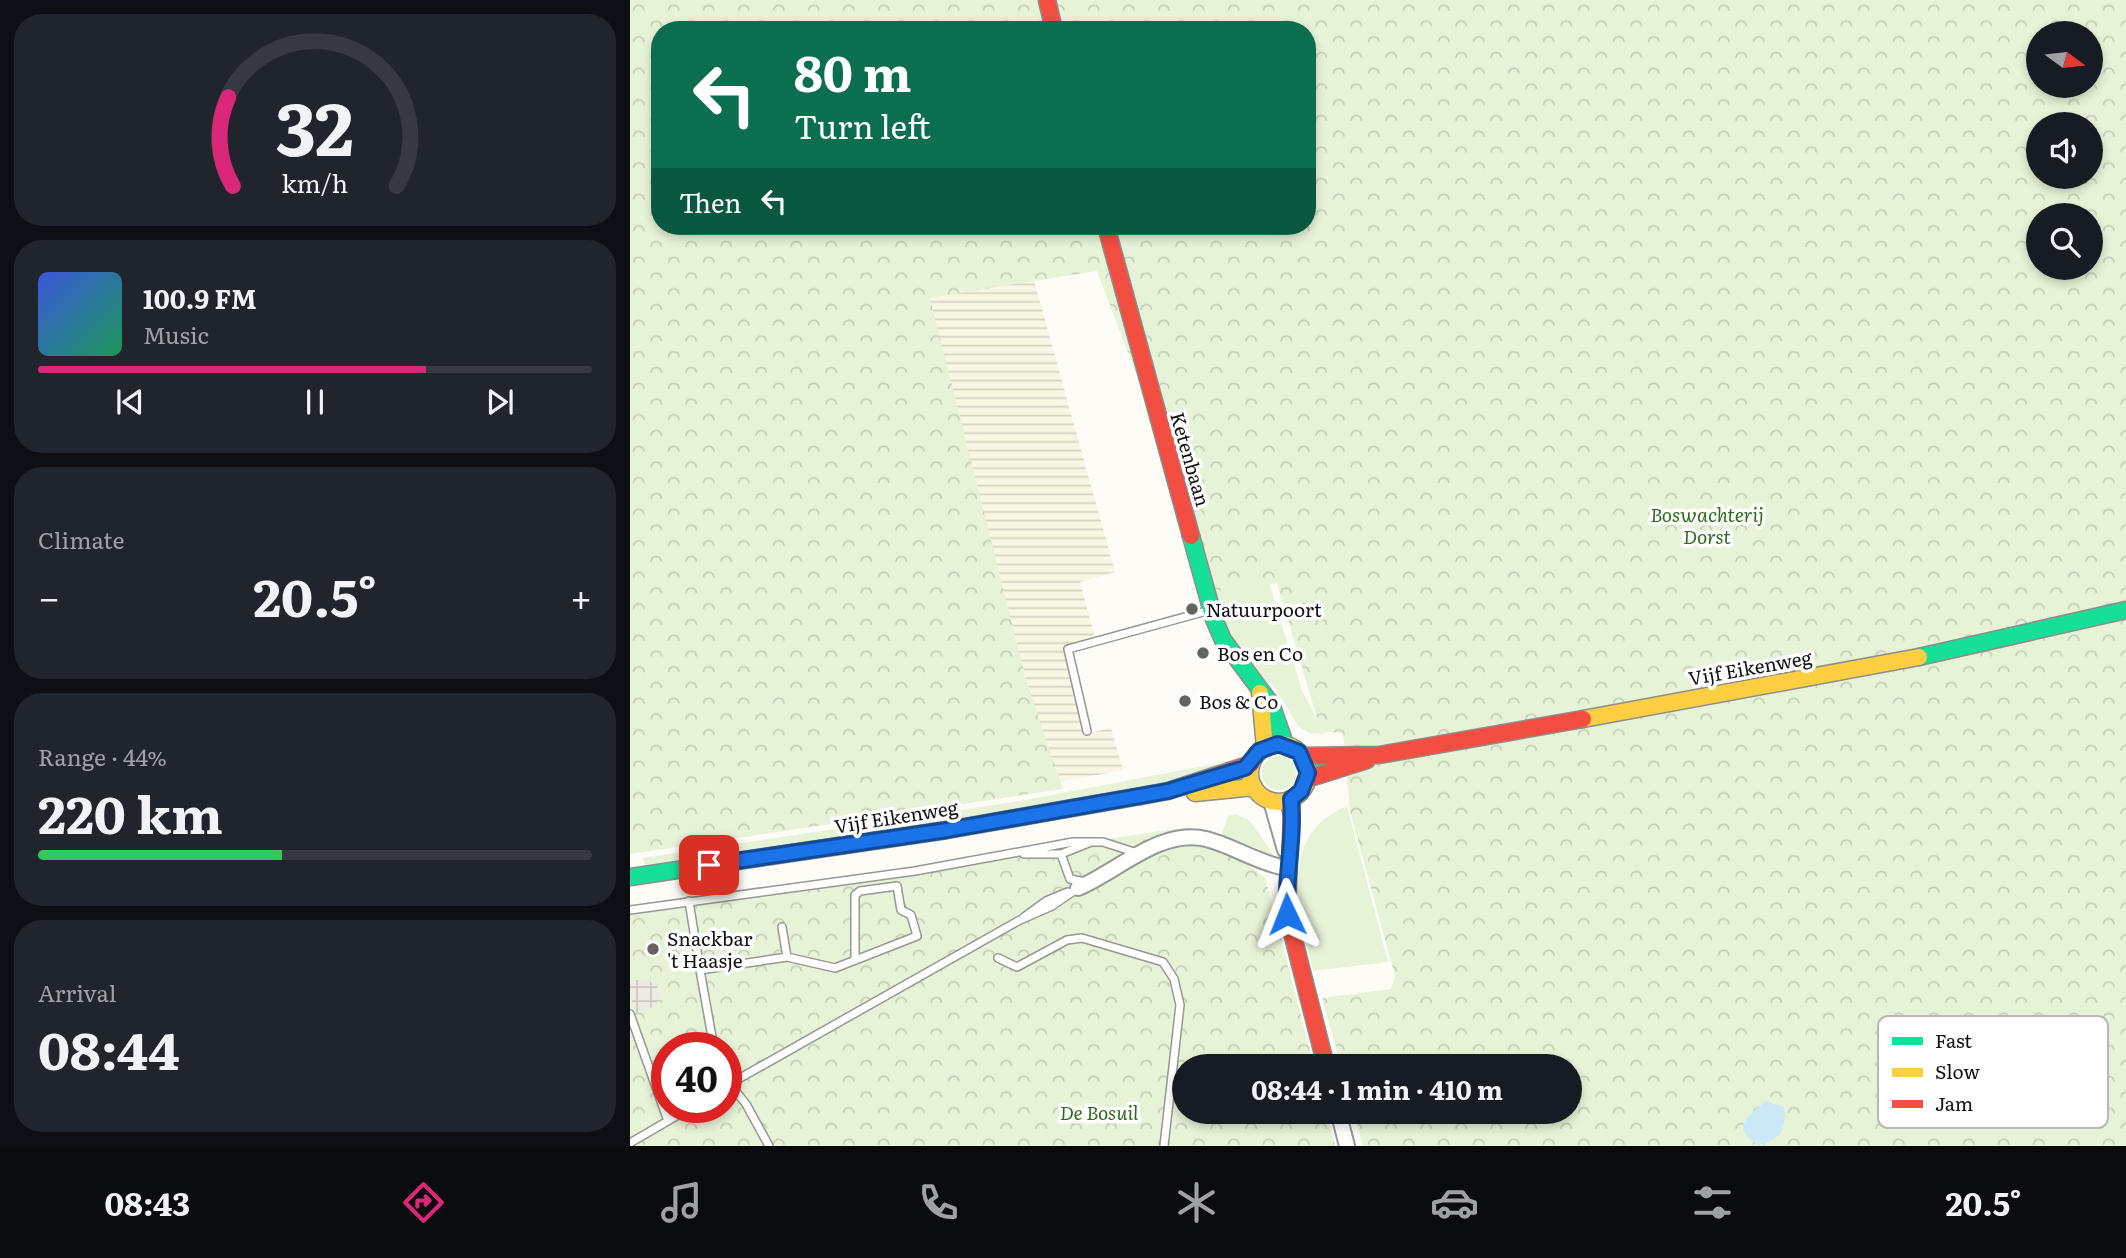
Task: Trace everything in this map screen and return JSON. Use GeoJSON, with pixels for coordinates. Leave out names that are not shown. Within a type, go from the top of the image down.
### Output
{"type":"FeatureCollection","features":[{"type":"Feature","properties":{"kind":"main road"},"geometry":{"type":"LineString","coordinates":[[1047,0],[1052,21]]}},
{"type":"Feature","properties":{"kind":"main road","name":"Ketenbaan"},"geometry":{"type":"LineString","coordinates":[[1107,235],[1211,610],[1223,640],[1275,712],[1285,744]]}},
{"type":"Feature","properties":{"kind":"main road","name":"Vijf Eikenweg"},"geometry":{"type":"LineString","coordinates":[[1307,779],[1378,755],[1862,669],[2013,638],[2126,610]]}},
{"type":"Feature","properties":{"kind":"main road"},"geometry":{"type":"LineString","coordinates":[[1260,691],[1265,747]]}},
{"type":"Feature","properties":{"kind":"main road"},"geometry":{"type":"LineString","coordinates":[[1285,744],[1302,756],[1307,767],[1307,779],[1301,791],[1291,799],[1271,801],[1254,787],[1251,764],[1265,747],[1285,744]]}},
{"type":"Feature","properties":{"kind":"main road","name":"Vijf Eikenweg"},"geometry":{"type":"LineString","coordinates":[[1302,756],[1378,755]]}},
{"type":"Feature","properties":{"kind":"main road","name":"Vijf Eikenweg"},"geometry":{"type":"LineString","coordinates":[[630,877],[947,830],[1168,791],[1251,764]]}},
{"type":"Feature","properties":{"kind":"main road","name":"Vijf Eikenweg"},"geometry":{"type":"LineString","coordinates":[[1168,791],[1196,793],[1254,787]]}},
{"type":"Feature","properties":{"kind":"main road"},"geometry":{"type":"LineString","coordinates":[[1291,799],[1293,818],[1287,863],[1287,914],[1323,1054]]}},
{"type":"Feature","properties":{"kind":"street"},"geometry":{"type":"LineString","coordinates":[[1083,886],[1139,853],[1190,837],[1206,839],[1258,862],[1287,863],[1271,801]]}},
{"type":"Feature","properties":{"kind":"street"},"geometry":{"type":"LineString","coordinates":[[1341,1124],[1347,1146]]}},
{"type":"Feature","properties":{"kind":"lane"},"geometry":{"type":"LineString","coordinates":[[1087,731],[1068,649],[1211,610]]}},
{"type":"Feature","properties":{"kind":"lane"},"geometry":{"type":"LineString","coordinates":[[1016,854],[1043,846],[1091,842],[1103,842],[1139,853]]}},
{"type":"Feature","properties":{"kind":"lane"},"geometry":{"type":"LineString","coordinates":[[630,910],[1016,854],[1061,854],[1091,842]]}},
{"type":"Feature","properties":{"kind":"lane"},"geometry":{"type":"LineString","coordinates":[[1061,854],[1070,879],[1083,886]]}},
{"type":"Feature","properties":{"kind":"lane"},"geometry":{"type":"LineString","coordinates":[[699,970],[787,957],[835,968],[918,936],[911,915],[901,910],[897,886],[860,891],[855,895],[855,959]]}},
{"type":"Feature","properties":{"kind":"lane"},"geometry":{"type":"LineString","coordinates":[[742,1075],[1018,922],[1046,901],[1083,886]]}},
{"type":"Feature","properties":{"kind":"lane"},"geometry":{"type":"LineString","coordinates":[[689,901],[711,1032]]}},
{"type":"Feature","properties":{"kind":"lane"},"geometry":{"type":"LineString","coordinates":[[782,927],[787,957]]}},
{"type":"Feature","properties":{"kind":"lane"},"geometry":{"type":"LineString","coordinates":[[998,958],[1017,967],[1067,940],[1082,938],[1163,962],[1174,979],[1180,1005],[1164,1146]]}},
{"type":"Feature","properties":{"kind":"lane"},"geometry":{"type":"LineString","coordinates":[[630,1014],[651,1073]]}},
{"type":"Feature","properties":{"kind":"lane"},"geometry":{"type":"LineString","coordinates":[[742,1105],[769,1146]]}},
{"type":"Feature","properties":{"kind":"lane"},"geometry":{"type":"LineString","coordinates":[[630,1143],[665,1123]]}},
{"type":"Feature","properties":{"kind":"shaded area"},"geometry":{"type":"Polygon","coordinates":[[[1033,277],[1115,572],[1080,582],[1095,638],[1064,647],[1085,734],[1111,728],[1123,770],[1054,783],[923,294],[1033,277]]]}},
{"type":"Feature","properties":{"kind":"shaded area"},"geometry":{"type":"Polygon","coordinates":[[[650,978],[651,983],[656,982],[662,1000],[657,1002],[658,1005],[636,1013],[630,995],[630,981],[650,978]]]}},
{"type":"Feature","properties":{"kind":"green space","name":"Boswachterij Dorst"},"geometry":{"type":"Polygon","coordinates":[[[630,0],[2126,0],[2126,1146],[1363,1146],[1357,1124],[1582,1124],[1582,1054],[1338,1054],[1322,998],[1391,989],[1395,976],[1350,811],[1343,733],[1321,732],[1277,583],[1208,592],[1173,472],[1097,271],[930,298],[1027,683],[1063,789],[630,854],[630,0]]]}},
{"type":"Feature","properties":{"kind":"green space"},"geometry":{"type":"Polygon","coordinates":[[[1207,566],[1267,576],[1302,691],[1325,734],[1310,733],[1299,727],[1272,684],[1254,673],[1227,634],[1207,566]]]}},
{"type":"Feature","properties":{"kind":"green space"},"geometry":{"type":"Polygon","coordinates":[[[1279,756],[1291,761],[1296,773],[1291,785],[1279,790],[1267,785],[1262,773],[1267,761],[1279,756]]]}},
{"type":"Feature","properties":{"kind":"green space"},"geometry":{"type":"Polygon","coordinates":[[[1214,764],[1216,772],[1150,788],[646,868],[643,858],[1026,800],[1214,764]]]}},
{"type":"Feature","properties":{"kind":"green space"},"geometry":{"type":"Polygon","coordinates":[[[1347,806],[1388,962],[1313,971],[1299,901],[1301,856],[1309,836],[1324,819],[1347,806]]]}},
{"type":"Feature","properties":{"kind":"green space"},"geometry":{"type":"Polygon","coordinates":[[[1236,814],[1250,821],[1273,854],[1269,857],[1220,839],[1228,816],[1236,814]]]}},
{"type":"Feature","properties":{"kind":"green space","name":"De Bosuil"},"geometry":{"type":"Polygon","coordinates":[[[1188,827],[1265,877],[1311,1054],[1172,1054],[1172,1124],[1329,1124],[1335,1146],[630,1146],[630,909],[1188,827]]]}},
{"type":"Feature","properties":{"kind":"water"},"geometry":{"type":"Polygon","coordinates":[[[1766,1101],[1784,1107],[1783,1128],[1777,1137],[1758,1145],[1749,1139],[1743,1127],[1749,1116],[1766,1101]]]}},
{"type":"Feature","properties":{"kind":"traffic: fast"},"geometry":{"type":"LineString","coordinates":[[1191,536],[1214,619],[1223,640],[1271,704],[1285,744]]}},
{"type":"Feature","properties":{"kind":"traffic: fast"},"geometry":{"type":"LineString","coordinates":[[1919,657],[2126,610]]}},
{"type":"Feature","properties":{"kind":"traffic: fast"},"geometry":{"type":"LineString","coordinates":[[630,877],[947,830],[1141,796]]}},
{"type":"Feature","properties":{"kind":"traffic: slow"},"geometry":{"type":"LineString","coordinates":[[1583,719],[1919,657]]}},
{"type":"Feature","properties":{"kind":"traffic: slow"},"geometry":{"type":"LineString","coordinates":[[1260,693],[1265,747]]}},
{"type":"Feature","properties":{"kind":"traffic: slow"},"geometry":{"type":"LineString","coordinates":[[1279,744],[1290,746],[1303,757],[1308,773],[1306,784],[1295,797],[1279,802],[1268,800],[1255,789],[1250,773],[1252,762],[1263,749],[1279,744]]}},
{"type":"Feature","properties":{"kind":"traffic: slow"},"geometry":{"type":"LineString","coordinates":[[1195,793],[1254,787]]}},
{"type":"Feature","properties":{"kind":"traffic: jam"},"geometry":{"type":"LineString","coordinates":[[1047,0],[1052,21]]}},
{"type":"Feature","properties":{"kind":"traffic: jam"},"geometry":{"type":"LineString","coordinates":[[1108,235],[1191,536]]}},
{"type":"Feature","properties":{"kind":"traffic: jam"},"geometry":{"type":"LineString","coordinates":[[1302,756],[1379,755],[1583,719]]}},
{"type":"Feature","properties":{"kind":"traffic: jam"},"geometry":{"type":"LineString","coordinates":[[1307,779],[1367,760]]}},
{"type":"Feature","properties":{"kind":"traffic: jam"},"geometry":{"type":"LineString","coordinates":[[1141,796],[1168,791],[1251,764]]}},
{"type":"Feature","properties":{"kind":"traffic: jam"},"geometry":{"type":"LineString","coordinates":[[1291,799],[1287,913],[1323,1054]]}},
{"type":"Feature","properties":{"kind":"place","name":"Natuurpoort"},"geometry":{"type":"Point","coordinates":[1192,609]}},
{"type":"Feature","properties":{"kind":"place","name":"Bos en Co"},"geometry":{"type":"Point","coordinates":[1203,653]}},
{"type":"Feature","properties":{"kind":"place","name":"Bos & Co"},"geometry":{"type":"Point","coordinates":[1185,701]}},
{"type":"Feature","properties":{"kind":"place","name":"Snackbar 't Haasje"},"geometry":{"type":"Point","coordinates":[653,949]}},
{"type":"Feature","properties":{"kind":"route"},"geometry":{"type":"LineString","coordinates":[[709,865],[947,830],[1168,791],[1245,768],[1265,747],[1285,744],[1299,752],[1308,773],[1305,785],[1291,799],[1293,818],[1286,867],[1287,914]]}}]}
